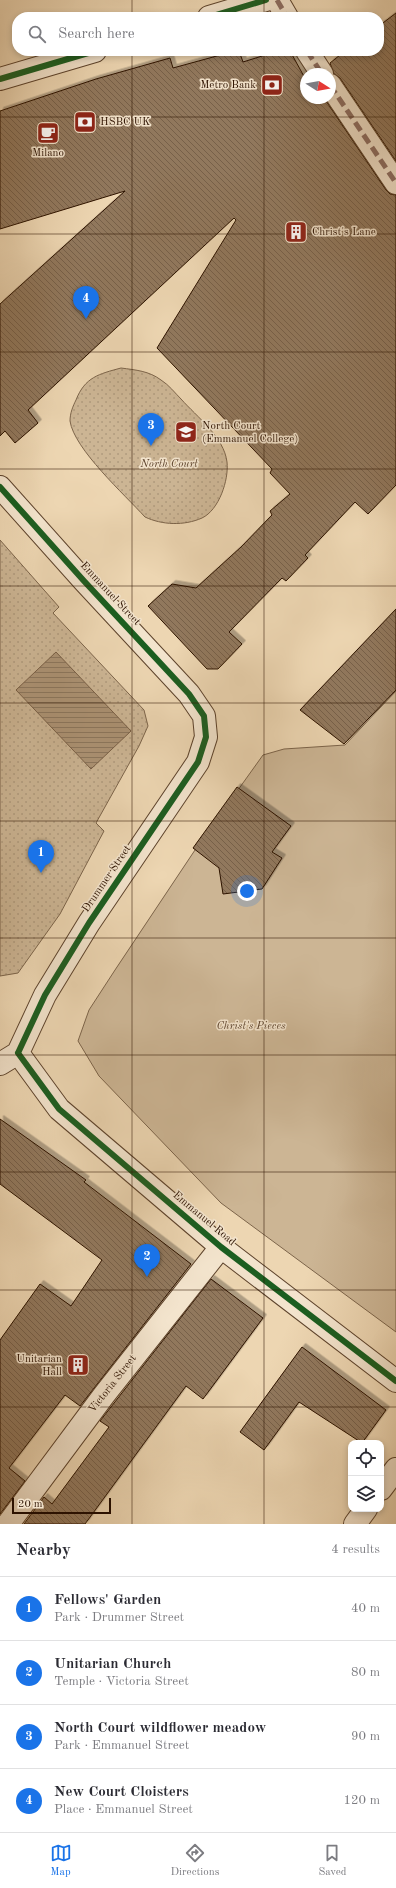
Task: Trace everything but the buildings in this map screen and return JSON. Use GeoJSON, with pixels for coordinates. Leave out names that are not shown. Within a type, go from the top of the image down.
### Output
{"type":"FeatureCollection","features":[{"type":"Feature","properties":{"kind":"street"},"geometry":{"type":"LineString","coordinates":[[226,12],[266,0]]}},
{"type":"Feature","properties":{"kind":"street"},"geometry":{"type":"LineString","coordinates":[[277,0],[284,12]]}},
{"type":"Feature","properties":{"kind":"street"},"geometry":{"type":"LineString","coordinates":[[0,79],[78,56]]}},
{"type":"Feature","properties":{"kind":"street"},"geometry":{"type":"LineString","coordinates":[[310,56],[318,68]]}},
{"type":"Feature","properties":{"kind":"street"},"geometry":{"type":"LineString","coordinates":[[336,94],[396,183]]}},
{"type":"Feature","properties":{"kind":"street","name":"Emmanuel Street"},"geometry":{"type":"LineString","coordinates":[[0,487],[84,581],[189,694],[204,716]]}},
{"type":"Feature","properties":{"kind":"street","name":"Drummer Street"},"geometry":{"type":"LineString","coordinates":[[9,1058],[89,923],[198,762],[206,737],[204,716]]}},
{"type":"Feature","properties":{"kind":"street","name":"Emmanuel Road"},"geometry":{"type":"LineString","coordinates":[[9,1058],[59,1109],[221,1247],[396,1381]]}},
{"type":"Feature","properties":{"kind":"street","name":"Victoria Street"},"geometry":{"type":"LineString","coordinates":[[8,1524],[95,1408],[221,1247]]}},
{"type":"Feature","properties":{"kind":"street"},"geometry":{"type":"LineString","coordinates":[[384,1485],[396,1468]]}},
{"type":"Feature","properties":{"kind":"street"},"geometry":{"type":"LineString","coordinates":[[355,1524],[364,1512]]}},
{"type":"Feature","properties":{"kind":"green space","name":"North Court"},"geometry":{"type":"Polygon","coordinates":[[[121,368],[147,373],[164,382],[209,428],[221,444],[227,462],[226,477],[222,494],[218,502],[208,514],[202,518],[195,521],[173,524],[159,522],[145,517],[90,458],[81,445],[70,421],[71,412],[80,392],[88,381],[106,372],[121,368]]]}},
{"type":"Feature","properties":{"kind":"green space"},"geometry":{"type":"Polygon","coordinates":[[[0,540],[59,607],[53,613],[144,710],[148,726],[139,746],[96,823],[104,831],[60,914],[18,973],[0,976],[0,540]]]}},
{"type":"Feature","properties":{"kind":"green space","name":"Christ's Pieces"},"geometry":{"type":"Polygon","coordinates":[[[396,691],[396,1332],[221,1203],[99,1076],[78,1041],[89,1010],[195,850],[263,755],[284,749],[345,745],[396,691]]]}},
{"type":"Feature","properties":{"kind":"shaded area"},"geometry":{"type":"Polygon","coordinates":[[[56,652],[131,731],[91,769],[16,690],[56,652]]]}},
{"type":"Feature","properties":{"kind":"marked path"},"geometry":{"type":"LineString","coordinates":[[277,0],[284,12]]}},
{"type":"Feature","properties":{"kind":"marked path"},"geometry":{"type":"LineString","coordinates":[[310,56],[318,68]]}},
{"type":"Feature","properties":{"kind":"marked path"},"geometry":{"type":"LineString","coordinates":[[336,94],[396,183]]}},
{"type":"Feature","properties":{"kind":"cycle path"},"geometry":{"type":"LineString","coordinates":[[226,12],[266,0]]}},
{"type":"Feature","properties":{"kind":"cycle path"},"geometry":{"type":"LineString","coordinates":[[0,79],[78,56]]}},
{"type":"Feature","properties":{"kind":"cycle path"},"geometry":{"type":"LineString","coordinates":[[0,487],[84,581],[189,694],[204,716],[206,737],[198,762],[89,923],[45,995],[18,1053]]}},
{"type":"Feature","properties":{"kind":"cycle path"},"geometry":{"type":"LineString","coordinates":[[18,1053],[59,1109],[221,1247],[396,1381]]}},
{"type":"Feature","properties":{"kind":"place","name":"Metro Bank"},"geometry":{"type":"Point","coordinates":[272,85]}},
{"type":"Feature","properties":{"kind":"place","name":"HSBC UK"},"geometry":{"type":"Point","coordinates":[85,122]}},
{"type":"Feature","properties":{"kind":"place","name":"Milano"},"geometry":{"type":"Point","coordinates":[48,133]}},
{"type":"Feature","properties":{"kind":"place","name":"Christ's Lane"},"geometry":{"type":"Point","coordinates":[296,232]}},
{"type":"Feature","properties":{"kind":"place","name":"New Court Cloisters"},"geometry":{"type":"Point","coordinates":[86,319]}},
{"type":"Feature","properties":{"kind":"place","name":"North Court (Emmanuel College)"},"geometry":{"type":"Point","coordinates":[186,432]}},
{"type":"Feature","properties":{"kind":"place","name":"North Court wildflower meadow"},"geometry":{"type":"Point","coordinates":[151,446]}},
{"type":"Feature","properties":{"kind":"place","name":"Fellows' Garden"},"geometry":{"type":"Point","coordinates":[41,873]}},
{"type":"Feature","properties":{"kind":"place","name":"Unitarian Church"},"geometry":{"type":"Point","coordinates":[147,1277]}},
{"type":"Feature","properties":{"kind":"place","name":"Unitarian Hall"},"geometry":{"type":"Point","coordinates":[78,1365]}}]}
